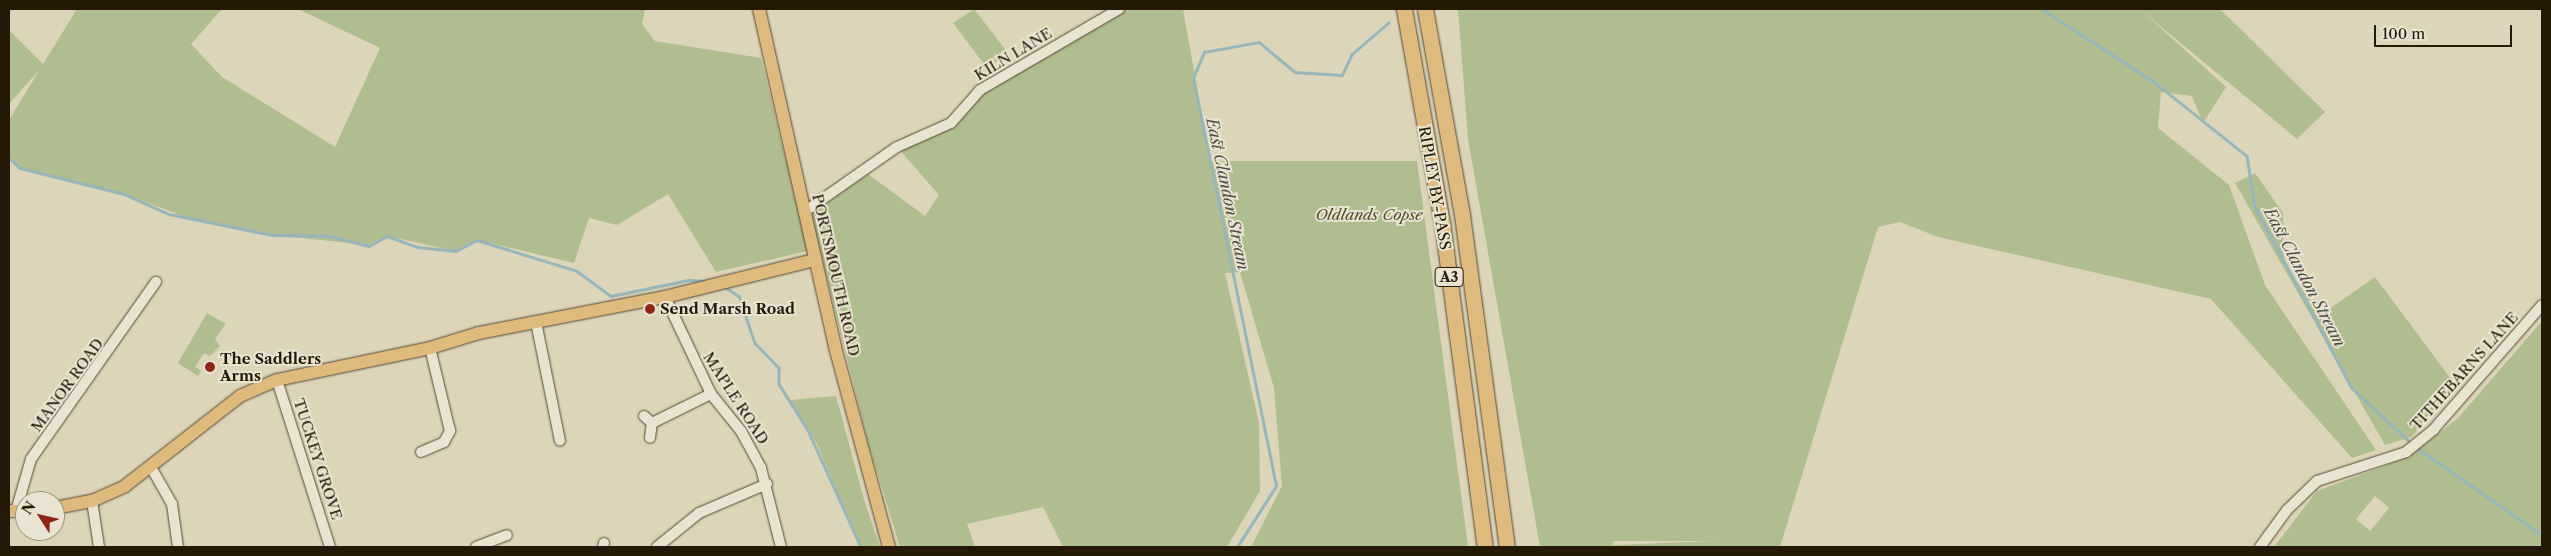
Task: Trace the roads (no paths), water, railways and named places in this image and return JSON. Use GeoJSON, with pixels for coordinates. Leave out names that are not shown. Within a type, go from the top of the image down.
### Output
{"type":"FeatureCollection","features":[{"type":"Feature","properties":{"kind":"highway","name":"RIPLEY BY-PASS"},"geometry":{"type":"LineString","coordinates":[[1404,9],[1442,222],[1485,547]]}},
{"type":"Feature","properties":{"kind":"highway","name":"RIPLEY BY-PASS"},"geometry":{"type":"LineString","coordinates":[[1425,9],[1462,215],[1506,547]]}},
{"type":"Feature","properties":{"kind":"main road","name":"PORTSMOUTH ROAD"},"geometry":{"type":"LineString","coordinates":[[759,9],[815,260],[889,547]]}},
{"type":"Feature","properties":{"kind":"main road"},"geometry":{"type":"LineString","coordinates":[[65,506],[92,501],[152,469],[180,441],[240,396],[277,380],[430,348],[536,322],[665,297],[815,260]]}},
{"type":"Feature","properties":{"kind":"street","name":"KILN LANE"},"geometry":{"type":"LineString","coordinates":[[804,212],[897,147],[951,123],[980,90],[1119,9]]}},
{"type":"Feature","properties":{"kind":"street","name":"MANOR ROAD"},"geometry":{"type":"LineString","coordinates":[[22,491],[31,459],[126,330],[156,282]]}},
{"type":"Feature","properties":{"kind":"street","name":"MAPLE ROAD"},"geometry":{"type":"LineString","coordinates":[[665,297],[711,394],[741,431],[766,484],[780,547]]}},
{"type":"Feature","properties":{"kind":"street","name":"TITHEBARNS LANE"},"geometry":{"type":"LineString","coordinates":[[2260,547],[2287,510],[2317,481],[2406,452],[2421,440],[2542,305]]}},
{"type":"Feature","properties":{"kind":"street"},"geometry":{"type":"LineString","coordinates":[[536,322],[560,441]]}},
{"type":"Feature","properties":{"kind":"street"},"geometry":{"type":"LineString","coordinates":[[421,452],[444,442],[450,431],[430,348]]}},
{"type":"Feature","properties":{"kind":"street","name":"TUCKEY GROVE"},"geometry":{"type":"LineString","coordinates":[[277,380],[330,547]]}},
{"type":"Feature","properties":{"kind":"street"},"geometry":{"type":"LineString","coordinates":[[650,438],[648,419],[711,394]]}},
{"type":"Feature","properties":{"kind":"street"},"geometry":{"type":"LineString","coordinates":[[152,469],[172,504],[178,547]]}},
{"type":"Feature","properties":{"kind":"street"},"geometry":{"type":"LineString","coordinates":[[657,547],[699,512],[766,484]]}},
{"type":"Feature","properties":{"kind":"street"},"geometry":{"type":"LineString","coordinates":[[92,501],[99,547]]}},
{"type":"Feature","properties":{"kind":"street"},"geometry":{"type":"LineString","coordinates":[[476,547],[507,535]]}},
{"type":"Feature","properties":{"kind":"waterway","name":"East Clandon Stream"},"geometry":{"type":"LineString","coordinates":[[2042,9],[2153,81],[2247,156],[2255,207],[2352,388],[2412,444]]}},
{"type":"Feature","properties":{"kind":"waterway","name":"East Clandon Stream"},"geometry":{"type":"LineString","coordinates":[[1237,547],[1276,486],[1193,78],[1204,52],[1259,42],[1295,72],[1342,75],[1352,54],[1388,23]]}},
{"type":"Feature","properties":{"kind":"waterway","name":"East Clandon Stream"},"geometry":{"type":"LineString","coordinates":[[9,158],[20,168],[124,194],[169,214],[272,235],[330,236],[369,246],[387,236],[418,247],[456,251],[477,240],[577,271],[611,296],[689,280],[706,281]]}},
{"type":"Feature","properties":{"kind":"waterway","name":"East Clandon Stream"},"geometry":{"type":"LineString","coordinates":[[725,287],[739,296],[755,343],[779,368],[779,384],[808,430],[861,547]]}},
{"type":"Feature","properties":{"kind":"waterway","name":"East Clandon Stream"},"geometry":{"type":"LineString","coordinates":[[2416,447],[2542,535]]}},
{"type":"Feature","properties":{"kind":"place","name":"Send Marsh Road"},"geometry":{"type":"Point","coordinates":[650,309]}},
{"type":"Feature","properties":{"kind":"place","name":"The Saddlers Arms"},"geometry":{"type":"Point","coordinates":[210,367]}},
{"type":"Feature","properties":{"kind":"park label","name":"Oldlands Copse"},"geometry":{"type":"Point","coordinates":[1369,215]}}]}
